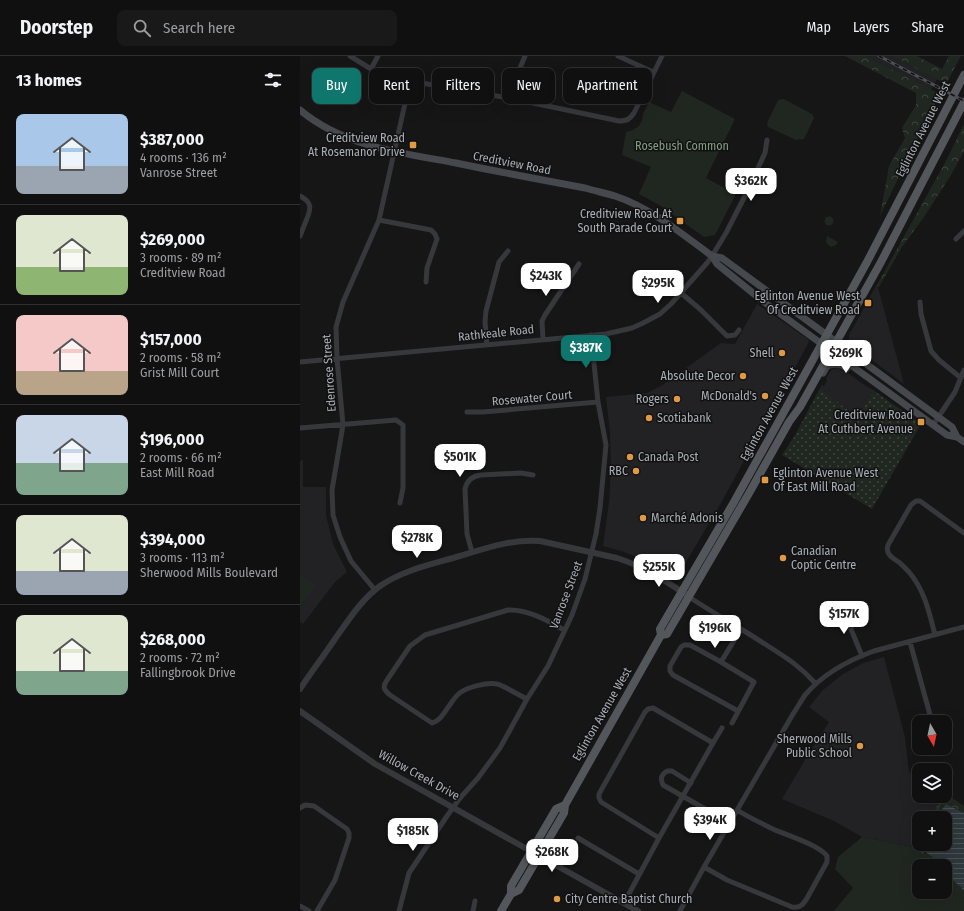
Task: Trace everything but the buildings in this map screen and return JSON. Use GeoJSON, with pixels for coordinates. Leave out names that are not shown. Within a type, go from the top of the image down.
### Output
{"type":"FeatureCollection","features":[{"type":"Feature","properties":{"kind":"main road","name":"Eglinton Avenue West"},"geometry":{"type":"LineString","coordinates":[[686,594],[734,502],[876,245],[964,75]]}},
{"type":"Feature","properties":{"kind":"main road","name":"Eglinton Avenue West"},"geometry":{"type":"LineString","coordinates":[[501,911],[510,894],[511,886],[535,853],[556,809],[565,805],[661,635],[660,629],[686,594],[736,516],[788,422],[800,407],[881,262],[964,102]]}},
{"type":"Feature","properties":{"kind":"main road","name":"Creditview Road"},"geometry":{"type":"LineString","coordinates":[[300,110],[330,130],[363,144],[585,188],[614,196],[631,203],[662,219],[712,256],[717,264],[750,292],[946,434],[957,437],[964,442]]}},
{"type":"Feature","properties":{"kind":"main road","name":"Creditview Road"},"geometry":{"type":"LineString","coordinates":[[712,256],[722,258],[827,334],[952,427],[957,437]]}},
{"type":"Feature","properties":{"kind":"main road"},"geometry":{"type":"LineString","coordinates":[[811,387],[816,386],[827,366],[836,364],[844,366],[862,379],[872,381]]}},
{"type":"Feature","properties":{"kind":"street"},"geometry":{"type":"LineString","coordinates":[[350,56],[369,68]]}},
{"type":"Feature","properties":{"kind":"street"},"geometry":{"type":"LineString","coordinates":[[372,68],[378,56]]}},
{"type":"Feature","properties":{"kind":"street"},"geometry":{"type":"LineString","coordinates":[[520,68],[525,56]]}},
{"type":"Feature","properties":{"kind":"street"},"geometry":{"type":"LineString","coordinates":[[618,56],[653,72]]}},
{"type":"Feature","properties":{"kind":"street"},"geometry":{"type":"LineString","coordinates":[[538,104],[625,121],[630,119],[634,113],[662,56]]}},
{"type":"Feature","properties":{"kind":"street"},"geometry":{"type":"LineString","coordinates":[[424,83],[502,97]]}},
{"type":"Feature","properties":{"kind":"street","name":"Edenrose Street"},"geometry":{"type":"LineString","coordinates":[[375,590],[351,561],[340,537],[333,515],[332,490],[343,425],[337,358],[336,326],[343,302],[379,220],[405,104]]}},
{"type":"Feature","properties":{"kind":"street","name":"Rathkeale Road"},"geometry":{"type":"LineString","coordinates":[[300,362],[606,334],[632,328],[643,323],[660,314],[672,304],[712,256],[738,209],[765,153],[767,140]]}},
{"type":"Feature","properties":{"kind":"street"},"geometry":{"type":"LineString","coordinates":[[300,196],[306,199],[311,210],[300,236]]}},
{"type":"Feature","properties":{"kind":"street"},"geometry":{"type":"LineString","coordinates":[[379,220],[431,230],[435,234],[437,239],[427,268],[426,282]]}},
{"type":"Feature","properties":{"kind":"street"},"geometry":{"type":"LineString","coordinates":[[956,239],[964,231]]}},
{"type":"Feature","properties":{"kind":"street"},"geometry":{"type":"LineString","coordinates":[[487,345],[485,322],[486,311],[499,262],[508,251]]}},
{"type":"Feature","properties":{"kind":"street"},"geometry":{"type":"LineString","coordinates":[[543,339],[542,321],[579,264]]}},
{"type":"Feature","properties":{"kind":"street"},"geometry":{"type":"LineString","coordinates":[[681,293],[701,310],[727,336],[735,335],[739,330]]}},
{"type":"Feature","properties":{"kind":"street"},"geometry":{"type":"LineString","coordinates":[[920,302],[921,314],[932,351],[939,360],[961,378]]}},
{"type":"Feature","properties":{"kind":"street","name":"Vanrose Street"},"geometry":{"type":"LineString","coordinates":[[398,911],[409,873],[453,807],[478,778],[500,748],[527,699],[548,666],[572,615],[585,579],[596,534],[606,445],[598,402],[591,335]]}},
{"type":"Feature","properties":{"kind":"street"},"geometry":{"type":"LineString","coordinates":[[934,425],[955,392],[964,370]]}},
{"type":"Feature","properties":{"kind":"street","name":"Rosewater Court"},"geometry":{"type":"LineString","coordinates":[[467,412],[484,412],[598,402]]}},
{"type":"Feature","properties":{"kind":"street"},"geometry":{"type":"LineString","coordinates":[[300,428],[392,420],[396,420],[403,425],[403,488],[400,503]]}},
{"type":"Feature","properties":{"kind":"street"},"geometry":{"type":"LineString","coordinates":[[472,552],[466,534],[465,489],[469,480],[480,475],[521,473],[533,475]]}},
{"type":"Feature","properties":{"kind":"street"},"geometry":{"type":"LineString","coordinates":[[935,635],[923,592],[917,582],[901,564],[887,553],[887,548],[911,505],[916,501],[920,501],[964,533]]}},
{"type":"Feature","properties":{"kind":"street"},"geometry":{"type":"LineString","coordinates":[[300,689],[355,611],[367,597],[385,582],[400,575],[472,552],[502,544],[528,540],[546,541],[617,558],[635,564],[656,575],[799,666],[816,684]]}},
{"type":"Feature","properties":{"kind":"street"},"geometry":{"type":"LineString","coordinates":[[527,699],[498,684],[488,683],[460,693],[453,700],[441,718],[432,723],[390,695],[386,691],[384,684],[410,646],[425,635],[508,610],[526,611],[564,630]]}},
{"type":"Feature","properties":{"kind":"street"},"geometry":{"type":"LineString","coordinates":[[854,612],[851,629],[862,656]]}},
{"type":"Feature","properties":{"kind":"street"},"geometry":{"type":"LineString","coordinates":[[680,911],[793,714],[804,697],[816,684],[844,665],[874,651],[964,627]]}},
{"type":"Feature","properties":{"kind":"street"},"geometry":{"type":"LineString","coordinates":[[721,662],[741,629]]}},
{"type":"Feature","properties":{"kind":"street"},"geometry":{"type":"LineString","coordinates":[[910,642],[930,715]]}},
{"type":"Feature","properties":{"kind":"street"},"geometry":{"type":"LineString","coordinates":[[732,724],[754,682],[690,645],[684,645],[681,647],[670,666],[670,671],[673,675],[738,711]]}},
{"type":"Feature","properties":{"kind":"street"},"geometry":{"type":"LineString","coordinates":[[659,838],[601,802],[599,798],[599,794],[645,712],[648,709],[653,708],[714,743]]}},
{"type":"Feature","properties":{"kind":"street","name":"Willow Creek Drive"},"geometry":{"type":"LineString","coordinates":[[300,711],[375,764],[638,911]]}},
{"type":"Feature","properties":{"kind":"street"},"geometry":{"type":"LineString","coordinates":[[624,903],[659,838],[722,728]]}},
{"type":"Feature","properties":{"kind":"street"},"geometry":{"type":"LineString","coordinates":[[691,782],[672,771],[667,771],[662,774],[661,781],[663,785],[730,823]]}},
{"type":"Feature","properties":{"kind":"street"},"geometry":{"type":"LineString","coordinates":[[300,808],[314,806],[347,829],[349,833],[349,838],[335,880],[317,911]]}},
{"type":"Feature","properties":{"kind":"street"},"geometry":{"type":"LineString","coordinates":[[704,867],[727,880],[792,907],[797,908],[802,906],[806,900],[827,862],[828,856],[817,847],[773,829],[737,810]]}},
{"type":"Feature","properties":{"kind":"street"},"geometry":{"type":"LineString","coordinates":[[578,838],[640,874]]}},
{"type":"Feature","properties":{"kind":"street"},"geometry":{"type":"LineString","coordinates":[[473,911],[475,901]]}},
{"type":"Feature","properties":{"kind":"street"},"geometry":{"type":"LineString","coordinates":[[300,906],[309,911]]}},
{"type":"Feature","properties":{"kind":"shaded area"},"geometry":{"type":"Polygon","coordinates":[[[866,56],[892,56],[937,79],[931,90],[866,56]]]}},
{"type":"Feature","properties":{"kind":"shaded area"},"geometry":{"type":"Polygon","coordinates":[[[877,284],[904,384],[849,343],[849,335],[877,284]]]}},
{"type":"Feature","properties":{"kind":"shaded area"},"geometry":{"type":"Polygon","coordinates":[[[757,304],[808,339],[809,342],[721,503],[676,579],[638,557],[603,546],[609,502],[611,470],[610,433],[606,397],[647,393],[661,386],[721,343],[735,344],[757,304]]]}},
{"type":"Feature","properties":{"kind":"shaded area"},"geometry":{"type":"Polygon","coordinates":[[[837,368],[845,371],[873,390],[858,418],[820,388],[822,385],[824,386],[827,380],[826,378],[832,369],[837,368]]]}},
{"type":"Feature","properties":{"kind":"shaded area"},"geometry":{"type":"Polygon","coordinates":[[[303,460],[303,487],[326,487],[326,515],[333,544],[347,572],[335,582],[303,624],[300,622],[300,461],[303,460]]]}},
{"type":"Feature","properties":{"kind":"shaded area","name":"Sherwood Mills Public School"},"geometry":{"type":"Polygon","coordinates":[[[884,657],[905,737],[909,772],[912,775],[912,803],[938,803],[934,811],[912,811],[912,847],[862,837],[834,821],[782,799],[829,722],[809,707],[823,690],[843,674],[863,663],[884,657]]]}},
{"type":"Feature","properties":{"kind":"shaded area"},"geometry":{"type":"Polygon","coordinates":[[[946,804],[964,813],[964,890],[952,879],[952,859],[935,859],[925,851],[952,851],[952,811],[941,811],[946,804]]]}},
{"type":"Feature","properties":{"kind":"green space"},"geometry":{"type":"Polygon","coordinates":[[[845,56],[866,56],[940,94],[880,216],[889,166],[905,138],[902,128],[916,105],[916,93],[845,56]]]}},
{"type":"Feature","properties":{"kind":"green space"},"geometry":{"type":"Polygon","coordinates":[[[892,56],[917,56],[942,69],[949,56],[961,56],[946,84],[892,56]]]}},
{"type":"Feature","properties":{"kind":"green space","name":"Rosebush Common"},"geometry":{"type":"Polygon","coordinates":[[[682,91],[735,119],[706,178],[736,194],[715,235],[704,237],[661,206],[639,194],[651,167],[622,155],[626,132],[639,126],[648,104],[652,103],[671,112],[682,91]]]}},
{"type":"Feature","properties":{"kind":"green space"},"geometry":{"type":"Polygon","coordinates":[[[784,99],[812,114],[814,118],[804,139],[796,140],[768,127],[767,123],[778,100],[784,99]]]}},
{"type":"Feature","properties":{"kind":"green space"},"geometry":{"type":"Polygon","coordinates":[[[964,124],[964,151],[951,175],[924,217],[902,247],[879,287],[877,285],[946,161],[964,124]]]}},
{"type":"Feature","properties":{"kind":"green space"},"geometry":{"type":"Polygon","coordinates":[[[827,217],[831,217],[833,221],[831,225],[827,225],[825,223],[825,219],[827,217]]]}},
{"type":"Feature","properties":{"kind":"green space"},"geometry":{"type":"Polygon","coordinates":[[[827,236],[838,242],[836,245],[831,247],[827,244],[827,236]]]}},
{"type":"Feature","properties":{"kind":"green space"},"geometry":{"type":"Polygon","coordinates":[[[820,388],[858,418],[873,390],[921,424],[872,509],[782,455],[794,437],[820,388]]]}},
{"type":"Feature","properties":{"kind":"green space"},"geometry":{"type":"Polygon","coordinates":[[[300,574],[316,585],[300,606],[300,574]]]}},
{"type":"Feature","properties":{"kind":"green space"},"geometry":{"type":"Polygon","coordinates":[[[952,798],[964,806],[964,899],[952,892],[952,859],[922,859],[919,851],[952,851],[952,811],[934,811],[938,803],[952,803],[952,798]]]}},
{"type":"Feature","properties":{"kind":"green space"},"geometry":{"type":"Polygon","coordinates":[[[862,837],[912,847],[912,851],[919,851],[922,859],[912,859],[912,899],[952,899],[952,892],[964,899],[964,911],[834,911],[853,888],[835,869],[838,857],[862,837]]]}},
{"type":"Feature","properties":{"kind":"waterway"},"geometry":{"type":"LineString","coordinates":[[936,811],[940,803]]}},
{"type":"Feature","properties":{"kind":"railway"},"geometry":{"type":"LineString","coordinates":[[879,56],[964,101]]}},
{"type":"Feature","properties":{"kind":"place","name":"Creditview Road At Rosemanor Drive"},"geometry":{"type":"Point","coordinates":[413,145]}},
{"type":"Feature","properties":{"kind":"place","name":"Creditview Road At South Parade Court"},"geometry":{"type":"Point","coordinates":[680,221]}},
{"type":"Feature","properties":{"kind":"place","name":"Eglinton Avenue West Of Creditview Road"},"geometry":{"type":"Point","coordinates":[868,303]}},
{"type":"Feature","properties":{"kind":"place","name":"Shell"},"geometry":{"type":"Point","coordinates":[782,353]}},
{"type":"Feature","properties":{"kind":"place","name":"Absolute Decor"},"geometry":{"type":"Point","coordinates":[743,376]}},
{"type":"Feature","properties":{"kind":"place","name":"McDonald's"},"geometry":{"type":"Point","coordinates":[765,396]}},
{"type":"Feature","properties":{"kind":"place","name":"Rogers"},"geometry":{"type":"Point","coordinates":[677,399]}},
{"type":"Feature","properties":{"kind":"place","name":"Scotiabank"},"geometry":{"type":"Point","coordinates":[649,418]}},
{"type":"Feature","properties":{"kind":"place","name":"Creditview Road At Cuthbert Avenue"},"geometry":{"type":"Point","coordinates":[921,422]}},
{"type":"Feature","properties":{"kind":"place","name":"Canada Post"},"geometry":{"type":"Point","coordinates":[630,457]}},
{"type":"Feature","properties":{"kind":"place","name":"RBC"},"geometry":{"type":"Point","coordinates":[636,471]}},
{"type":"Feature","properties":{"kind":"place","name":"Eglinton Avenue West Of East Mill Road"},"geometry":{"type":"Point","coordinates":[765,480]}},
{"type":"Feature","properties":{"kind":"place","name":"Marché Adonis"},"geometry":{"type":"Point","coordinates":[643,518]}},
{"type":"Feature","properties":{"kind":"place","name":"Canadian Coptic Centre"},"geometry":{"type":"Point","coordinates":[783,558]}},
{"type":"Feature","properties":{"kind":"place","name":"Sherwood Mills Public School"},"geometry":{"type":"Point","coordinates":[860,746]}},
{"type":"Feature","properties":{"kind":"place","name":"City Centre Baptist Church"},"geometry":{"type":"Point","coordinates":[557,899]}}]}
